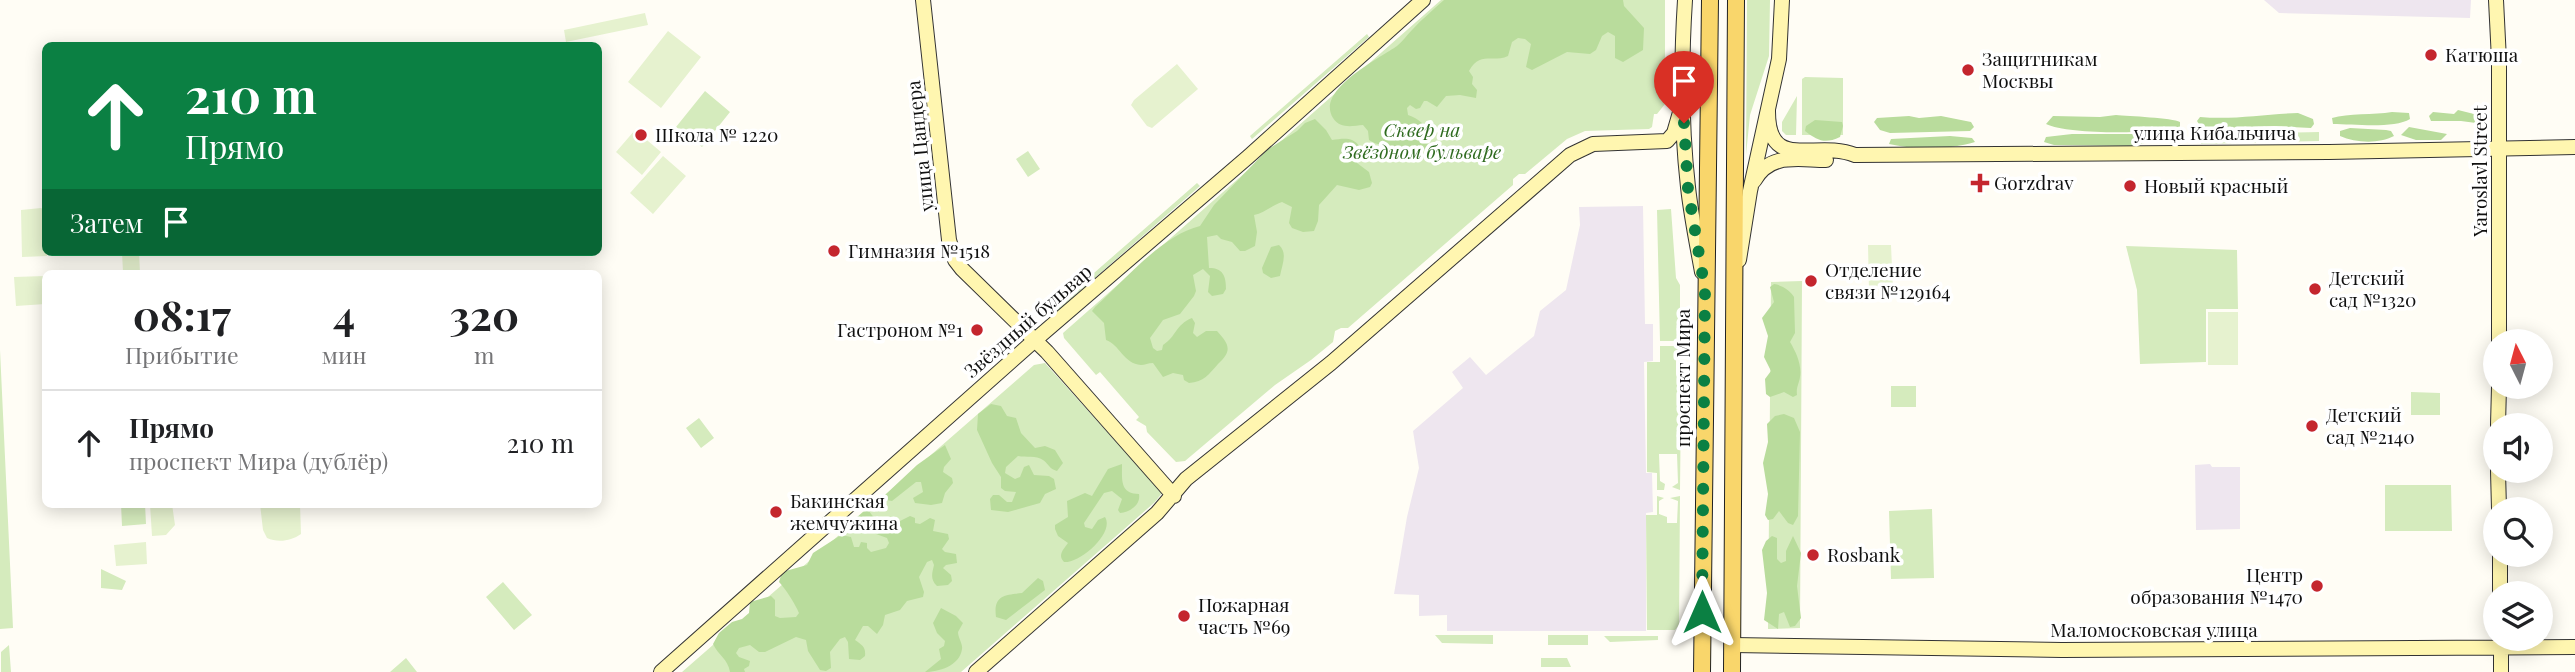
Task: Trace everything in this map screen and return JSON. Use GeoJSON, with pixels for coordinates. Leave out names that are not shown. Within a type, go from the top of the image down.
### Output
{"type":"FeatureCollection","features":[{"type":"Feature","properties":{"kind":"main road"},"geometry":{"type":"LineString","coordinates":[[1732,672],[1736,0]]}},
{"type":"Feature","properties":{"kind":"main road","name":"проспект Мира"},"geometry":{"type":"LineString","coordinates":[[1702,672],[1710,1]]}},
{"type":"Feature","properties":{"kind":"street","name":"улица Цандера"},"geometry":{"type":"LineString","coordinates":[[923,0],[951,251],[962,269],[1035,340],[1174,496]]}},
{"type":"Feature","properties":{"kind":"street","name":"Звёздный бульвар"},"geometry":{"type":"LineString","coordinates":[[661,672],[1423,0]]}},
{"type":"Feature","properties":{"kind":"street"},"geometry":{"type":"LineString","coordinates":[[1685,0],[1682,58],[1688,189],[1705,290]]}},
{"type":"Feature","properties":{"kind":"street"},"geometry":{"type":"LineString","coordinates":[[1735,280],[1748,216],[1750,191],[1779,59],[1782,0]]}},
{"type":"Feature","properties":{"kind":"street","name":"Yaroslavl Street"},"geometry":{"type":"LineString","coordinates":[[2496,0],[2499,329]]}},
{"type":"Feature","properties":{"kind":"street"},"geometry":{"type":"LineString","coordinates":[[976,672],[1174,496],[1186,479],[1331,363],[1570,155],[1593,144],[1667,141],[1674,133],[1683,102]]}},
{"type":"Feature","properties":{"kind":"street","name":"улица Кибальчича"},"geometry":{"type":"LineString","coordinates":[[1768,109],[1768,131],[1779,146],[1790,149],[1842,151],[1855,155]]}},
{"type":"Feature","properties":{"kind":"street","name":"улица Кибальчича"},"geometry":{"type":"LineString","coordinates":[[1750,191],[1761,170],[1773,161],[1842,159],[1855,155],[2316,152],[2575,147]]}},
{"type":"Feature","properties":{"kind":"street","name":"Маломосковская улица"},"geometry":{"type":"LineString","coordinates":[[1733,645],[2062,650],[2483,643]]}},
{"type":"Feature","properties":{"kind":"street","name":"Маломосковская улица"},"geometry":{"type":"LineString","coordinates":[[2553,646],[2575,647]]}},
{"type":"Feature","properties":{"kind":"street"},"geometry":{"type":"LineString","coordinates":[[2501,651],[2501,672]]}},
{"type":"Feature","properties":{"kind":"shaded area"},"geometry":{"type":"Polygon","coordinates":[[[2264,0],[2471,0],[2470,18],[2279,13],[2264,0]]]}},
{"type":"Feature","properties":{"kind":"shaded area"},"geometry":{"type":"Polygon","coordinates":[[[1643,206],[1645,324],[1653,324],[1653,361],[1644,362],[1646,473],[1652,473],[1653,512],[1646,513],[1646,631],[1447,631],[1447,615],[1419,616],[1419,595],[1394,594],[1407,517],[1419,468],[1413,431],[1463,388],[1452,372],[1470,357],[1486,375],[1534,336],[1540,311],[1566,290],[1580,225],[1579,207],[1643,206]]]}},
{"type":"Feature","properties":{"kind":"shaded area"},"geometry":{"type":"Polygon","coordinates":[[[2210,464],[2212,467],[2240,467],[2240,529],[2196,530],[2195,465],[2210,464]]]}},
{"type":"Feature","properties":{"kind":"green space","name":"Сквер на Звёздном бульваре"},"geometry":{"type":"Polygon","coordinates":[[[1441,0],[1665,0],[1665,104],[1654,114],[1652,127],[1649,129],[1585,131],[1567,139],[1525,174],[1519,174],[1513,179],[1513,185],[1348,328],[1335,331],[1333,342],[1275,385],[1185,461],[1176,462],[1147,432],[1146,426],[1136,420],[1139,417],[1100,372],[1096,375],[1064,338],[1063,333],[1441,0]]]}},
{"type":"Feature","properties":{"kind":"green space"},"geometry":{"type":"Polygon","coordinates":[[[1444,0],[1623,0],[1624,6],[1644,28],[1643,50],[1623,62],[1615,58],[1615,36],[1608,32],[1602,36],[1596,50],[1590,54],[1567,52],[1532,70],[1526,67],[1531,44],[1518,38],[1512,42],[1508,56],[1482,59],[1473,65],[1469,71],[1473,77],[1472,84],[1477,90],[1476,98],[1446,96],[1437,107],[1424,101],[1420,108],[1416,109],[1410,105],[1407,108],[1408,115],[1421,122],[1431,135],[1424,150],[1419,153],[1406,154],[1369,140],[1368,131],[1363,125],[1346,126],[1336,122],[1330,107],[1341,86],[1397,46],[1444,0]]]}},
{"type":"Feature","properties":{"kind":"green space"},"geometry":{"type":"Polygon","coordinates":[[[1747,0],[1770,0],[1769,56],[1750,115],[1746,155],[1747,0]]]}},
{"type":"Feature","properties":{"kind":"green space"},"geometry":{"type":"Polygon","coordinates":[[[645,13],[648,25],[566,42],[564,30],[645,13]]]}},
{"type":"Feature","properties":{"kind":"green space"},"geometry":{"type":"Polygon","coordinates":[[[668,31],[701,57],[661,108],[628,82],[668,31]]]}},
{"type":"Feature","properties":{"kind":"green space"},"geometry":{"type":"Polygon","coordinates":[[[1367,34],[1369,37],[1252,139],[1250,136],[1367,34]]]}},
{"type":"Feature","properties":{"kind":"green space"},"geometry":{"type":"Polygon","coordinates":[[[1177,64],[1198,89],[1152,128],[1147,126],[1131,105],[1177,64]]]}},
{"type":"Feature","properties":{"kind":"green space"},"geometry":{"type":"Polygon","coordinates":[[[1843,78],[1843,135],[1802,135],[1802,79],[1843,78]]]}},
{"type":"Feature","properties":{"kind":"green space"},"geometry":{"type":"Polygon","coordinates":[[[705,91],[730,112],[702,147],[676,127],[705,91]]]}},
{"type":"Feature","properties":{"kind":"green space"},"geometry":{"type":"Polygon","coordinates":[[[1797,96],[1796,135],[1786,135],[1782,131],[1782,122],[1797,96]]]}},
{"type":"Feature","properties":{"kind":"green space"},"geometry":{"type":"Polygon","coordinates":[[[2458,110],[2478,115],[2480,120],[2476,123],[2431,121],[2429,116],[2433,112],[2454,114],[2458,110]]]}},
{"type":"Feature","properties":{"kind":"green space"},"geometry":{"type":"Polygon","coordinates":[[[2298,113],[2313,119],[2311,128],[2274,126],[2202,129],[2197,121],[2200,117],[2298,113]]]}},
{"type":"Feature","properties":{"kind":"green space"},"geometry":{"type":"Polygon","coordinates":[[[2409,113],[2410,119],[2394,124],[2373,125],[2333,124],[2332,118],[2346,115],[2409,113]]]}},
{"type":"Feature","properties":{"kind":"green space"},"geometry":{"type":"Polygon","coordinates":[[[2116,115],[2176,121],[2180,122],[2180,127],[2113,132],[2073,130],[2046,124],[2053,116],[2116,115]]]}},
{"type":"Feature","properties":{"kind":"green space"},"geometry":{"type":"Polygon","coordinates":[[[1941,116],[1971,122],[1974,127],[1970,131],[1890,133],[1880,130],[1874,122],[1877,118],[1941,116]]]}},
{"type":"Feature","properties":{"kind":"green space"},"geometry":{"type":"Polygon","coordinates":[[[1315,119],[1332,140],[1351,140],[1360,147],[1357,163],[1369,172],[1372,183],[1370,187],[1359,190],[1337,185],[1319,205],[1314,231],[1303,232],[1292,228],[1289,223],[1292,207],[1282,202],[1254,215],[1257,232],[1255,246],[1245,251],[1240,251],[1232,242],[1217,235],[1207,237],[1209,268],[1218,269],[1223,274],[1226,289],[1223,294],[1212,296],[1208,292],[1210,276],[1203,269],[1193,275],[1196,291],[1194,296],[1180,314],[1163,320],[1150,338],[1153,348],[1162,350],[1163,345],[1179,327],[1192,318],[1195,323],[1193,333],[1197,337],[1206,331],[1217,331],[1228,348],[1223,359],[1206,377],[1189,383],[1184,380],[1183,375],[1173,373],[1163,377],[1153,363],[1135,364],[1126,358],[1115,345],[1106,340],[1104,323],[1092,311],[1095,307],[1158,249],[1186,231],[1200,226],[1214,205],[1267,150],[1315,119]]]}},
{"type":"Feature","properties":{"kind":"green space"},"geometry":{"type":"Polygon","coordinates":[[[1815,120],[1842,122],[1840,137],[1826,141],[1805,131],[1806,126],[1815,120]]]}},
{"type":"Feature","properties":{"kind":"green space"},"geometry":{"type":"Polygon","coordinates":[[[2409,127],[2447,134],[2441,140],[2416,140],[2401,135],[2409,127]]]}},
{"type":"Feature","properties":{"kind":"green space"},"geometry":{"type":"Polygon","coordinates":[[[2350,128],[2386,130],[2391,131],[2394,136],[2367,142],[2340,136],[2340,131],[2350,128]]]}},
{"type":"Feature","properties":{"kind":"green space"},"geometry":{"type":"Polygon","coordinates":[[[635,130],[661,152],[642,175],[616,152],[635,130]]]}},
{"type":"Feature","properties":{"kind":"green space"},"geometry":{"type":"Polygon","coordinates":[[[2319,132],[2319,141],[2201,144],[2201,135],[2319,132]]]}},
{"type":"Feature","properties":{"kind":"green space"},"geometry":{"type":"Polygon","coordinates":[[[2072,134],[2174,134],[2176,139],[2173,143],[2148,142],[2132,146],[2054,145],[2044,142],[2046,137],[2072,134]]]}},
{"type":"Feature","properties":{"kind":"green space"},"geometry":{"type":"Polygon","coordinates":[[[1950,136],[1972,138],[1975,142],[1932,148],[1889,144],[1891,139],[1950,136]]]}},
{"type":"Feature","properties":{"kind":"green space"},"geometry":{"type":"Polygon","coordinates":[[[1028,151],[1040,169],[1028,177],[1016,159],[1028,151]]]}},
{"type":"Feature","properties":{"kind":"green space"},"geometry":{"type":"Polygon","coordinates":[[[663,156],[686,176],[653,214],[630,193],[663,156]]]}},
{"type":"Feature","properties":{"kind":"green space"},"geometry":{"type":"Polygon","coordinates":[[[1197,183],[1200,186],[1050,317],[1047,314],[1197,183]]]}},
{"type":"Feature","properties":{"kind":"green space"},"geometry":{"type":"Polygon","coordinates":[[[42,208],[42,256],[47,256],[22,257],[21,210],[42,208]]]}},
{"type":"Feature","properties":{"kind":"green space"},"geometry":{"type":"Polygon","coordinates":[[[1671,209],[1676,278],[1680,285],[1680,341],[1660,341],[1657,210],[1671,209]]]}},
{"type":"Feature","properties":{"kind":"green space"},"geometry":{"type":"Polygon","coordinates":[[[1279,245],[1284,255],[1280,276],[1271,278],[1263,273],[1262,268],[1271,247],[1279,245]]]}},
{"type":"Feature","properties":{"kind":"green space"},"geometry":{"type":"Polygon","coordinates":[[[1868,245],[1891,245],[1893,290],[1869,290],[1868,245]]]}},
{"type":"Feature","properties":{"kind":"green space"},"geometry":{"type":"Polygon","coordinates":[[[2126,246],[2237,250],[2238,309],[2206,309],[2206,362],[2140,364],[2137,290],[2126,246]]]}},
{"type":"Feature","properties":{"kind":"green space"},"geometry":{"type":"Polygon","coordinates":[[[122,256],[139,256],[140,270],[123,270],[122,256]]]}},
{"type":"Feature","properties":{"kind":"green space"},"geometry":{"type":"Polygon","coordinates":[[[42,276],[42,304],[16,306],[14,277],[42,276]]]}},
{"type":"Feature","properties":{"kind":"green space"},"geometry":{"type":"Polygon","coordinates":[[[1802,281],[1800,628],[1768,629],[1771,282],[1802,281]]]}},
{"type":"Feature","properties":{"kind":"green space"},"geometry":{"type":"Polygon","coordinates":[[[1774,284],[1786,289],[1794,297],[1795,333],[1790,342],[1798,359],[1800,379],[1797,395],[1793,397],[1784,392],[1770,397],[1766,394],[1765,379],[1771,371],[1764,357],[1768,336],[1762,318],[1774,302],[1770,287],[1774,284]]]}},
{"type":"Feature","properties":{"kind":"green space"},"geometry":{"type":"Polygon","coordinates":[[[2208,312],[2238,312],[2238,365],[2208,365],[2208,312]]]}},
{"type":"Feature","properties":{"kind":"green space"},"geometry":{"type":"Polygon","coordinates":[[[1660,346],[1680,346],[1676,374],[1681,393],[1680,490],[1672,487],[1678,483],[1677,454],[1659,454],[1660,481],[1665,484],[1664,490],[1657,490],[1657,473],[1647,472],[1647,362],[1660,362],[1660,346]]]}},
{"type":"Feature","properties":{"kind":"green space"},"geometry":{"type":"Polygon","coordinates":[[[0,350],[13,628],[0,629],[0,350]]]}},
{"type":"Feature","properties":{"kind":"green space"},"geometry":{"type":"Polygon","coordinates":[[[1045,363],[1162,493],[961,672],[682,672],[1034,365],[1045,363]]]}},
{"type":"Feature","properties":{"kind":"green space"},"geometry":{"type":"Polygon","coordinates":[[[1891,386],[1916,386],[1916,407],[1891,407],[1891,386]]]}},
{"type":"Feature","properties":{"kind":"green space"},"geometry":{"type":"Polygon","coordinates":[[[2411,392],[2440,393],[2440,415],[2411,415],[2411,392]]]}},
{"type":"Feature","properties":{"kind":"green space"},"geometry":{"type":"Polygon","coordinates":[[[991,404],[1001,406],[1007,416],[1016,418],[1021,433],[1035,448],[1045,446],[1055,450],[1063,463],[1057,471],[1040,458],[1018,456],[1006,467],[1005,473],[1015,479],[1020,477],[1024,467],[1029,465],[1034,475],[1054,479],[1056,489],[1045,494],[1040,503],[1008,512],[991,510],[990,499],[993,495],[1012,502],[1016,492],[1001,488],[1001,477],[977,430],[978,414],[991,404]]]}},
{"type":"Feature","properties":{"kind":"green space"},"geometry":{"type":"Polygon","coordinates":[[[1784,414],[1794,418],[1800,432],[1798,516],[1793,525],[1788,523],[1779,511],[1773,519],[1768,520],[1765,515],[1768,494],[1763,463],[1768,442],[1767,424],[1775,416],[1784,414]]]}},
{"type":"Feature","properties":{"kind":"green space"},"geometry":{"type":"Polygon","coordinates":[[[699,418],[714,438],[701,448],[686,428],[699,418]]]}},
{"type":"Feature","properties":{"kind":"green space"},"geometry":{"type":"Polygon","coordinates":[[[945,445],[951,459],[943,472],[952,478],[953,483],[945,493],[942,503],[915,503],[913,498],[923,492],[921,482],[916,482],[892,501],[886,500],[885,495],[917,465],[945,445]]]}},
{"type":"Feature","properties":{"kind":"green space"},"geometry":{"type":"Polygon","coordinates":[[[1122,464],[1123,485],[1128,491],[1139,494],[1137,505],[1120,513],[1118,510],[1122,499],[1112,491],[1104,493],[1084,523],[1085,527],[1092,529],[1098,520],[1105,517],[1107,524],[1101,539],[1079,558],[1064,562],[1061,554],[1068,543],[1058,536],[1055,525],[1068,517],[1067,501],[1085,493],[1092,496],[1108,469],[1122,464]]]}},
{"type":"Feature","properties":{"kind":"green space"},"geometry":{"type":"Polygon","coordinates":[[[2385,485],[2451,485],[2452,531],[2385,531],[2385,485]]]}},
{"type":"Feature","properties":{"kind":"green space"},"geometry":{"type":"Polygon","coordinates":[[[1657,496],[1664,498],[1659,501],[1659,514],[1667,517],[1667,523],[1677,523],[1678,501],[1670,498],[1680,496],[1679,625],[1675,630],[1647,630],[1646,515],[1657,515],[1657,496]]]}},
{"type":"Feature","properties":{"kind":"green space"},"geometry":{"type":"Polygon","coordinates":[[[121,508],[145,508],[146,524],[122,526],[121,508]]]}},
{"type":"Feature","properties":{"kind":"green space"},"geometry":{"type":"Polygon","coordinates":[[[150,508],[173,508],[175,525],[166,535],[152,536],[150,508]]]}},
{"type":"Feature","properties":{"kind":"green space"},"geometry":{"type":"Polygon","coordinates":[[[260,508],[300,508],[301,534],[276,540],[267,538],[263,530],[260,508]]]}},
{"type":"Feature","properties":{"kind":"green space"},"geometry":{"type":"Polygon","coordinates":[[[1932,509],[1934,578],[1891,579],[1889,511],[1932,509]]]}},
{"type":"Feature","properties":{"kind":"green space"},"geometry":{"type":"Polygon","coordinates":[[[864,511],[869,511],[881,522],[900,521],[910,516],[915,518],[915,523],[920,524],[930,518],[935,520],[933,531],[948,534],[949,539],[942,549],[956,554],[957,563],[943,568],[951,575],[952,581],[948,585],[937,586],[932,579],[932,560],[927,562],[919,577],[923,597],[907,601],[900,610],[885,615],[877,634],[868,626],[863,626],[855,640],[865,650],[865,656],[860,660],[849,659],[845,637],[840,639],[830,652],[831,668],[820,670],[808,651],[806,640],[796,637],[765,652],[759,652],[750,645],[739,648],[736,653],[750,661],[749,666],[744,669],[745,672],[730,672],[713,644],[719,633],[749,613],[750,602],[771,596],[775,600],[775,616],[796,617],[799,613],[779,582],[782,572],[807,565],[813,553],[841,535],[851,537],[854,547],[859,547],[861,542],[867,543],[871,552],[886,548],[889,543],[887,538],[873,530],[862,530],[856,518],[864,511]]]}},
{"type":"Feature","properties":{"kind":"green space"},"geometry":{"type":"Polygon","coordinates":[[[1772,536],[1777,538],[1777,559],[1781,563],[1786,561],[1786,551],[1793,536],[1801,553],[1797,586],[1801,618],[1795,626],[1790,627],[1784,612],[1779,614],[1778,629],[1764,620],[1767,593],[1762,550],[1772,536]]]}},
{"type":"Feature","properties":{"kind":"green space"},"geometry":{"type":"Polygon","coordinates":[[[146,542],[147,564],[116,566],[114,545],[146,542]]]}},
{"type":"Feature","properties":{"kind":"green space"},"geometry":{"type":"Polygon","coordinates":[[[101,569],[126,581],[122,590],[101,588],[101,569]]]}},
{"type":"Feature","properties":{"kind":"green space"},"geometry":{"type":"Polygon","coordinates":[[[1038,578],[1043,581],[1045,590],[1006,620],[996,617],[998,600],[1022,593],[1038,578]]]}},
{"type":"Feature","properties":{"kind":"green space"},"geometry":{"type":"Polygon","coordinates":[[[503,582],[532,615],[514,630],[486,597],[503,582]]]}},
{"type":"Feature","properties":{"kind":"green space"},"geometry":{"type":"Polygon","coordinates":[[[941,608],[963,623],[958,632],[962,649],[953,664],[925,672],[941,659],[939,649],[944,646],[945,641],[937,633],[933,623],[941,608]]]}},
{"type":"Feature","properties":{"kind":"green space"},"geometry":{"type":"Polygon","coordinates":[[[1435,635],[1493,635],[1493,644],[1442,643],[1435,635]]]}},
{"type":"Feature","properties":{"kind":"green space"},"geometry":{"type":"Polygon","coordinates":[[[1548,635],[1588,635],[1588,645],[1548,645],[1548,635]]]}},
{"type":"Feature","properties":{"kind":"green space"},"geometry":{"type":"Polygon","coordinates":[[[1604,636],[1658,636],[1658,640],[1610,642],[1604,636]]]}},
{"type":"Feature","properties":{"kind":"green space"},"geometry":{"type":"Polygon","coordinates":[[[9,645],[11,672],[1,672],[1,652],[9,645]]]}},
{"type":"Feature","properties":{"kind":"green space"},"geometry":{"type":"Polygon","coordinates":[[[406,658],[417,672],[390,672],[406,658]]]}},
{"type":"Feature","properties":{"kind":"green space"},"geometry":{"type":"Polygon","coordinates":[[[1541,658],[1567,658],[1571,667],[1541,667],[1541,658]]]}},
{"type":"Feature","properties":{"kind":"place","name":"Катюша"},"geometry":{"type":"Point","coordinates":[2431,55]}},
{"type":"Feature","properties":{"kind":"place","name":"Защитникам Москвы"},"geometry":{"type":"Point","coordinates":[1968,70]}},
{"type":"Feature","properties":{"kind":"place","name":"Школа № 1220"},"geometry":{"type":"Point","coordinates":[641,135]}},
{"type":"Feature","properties":{"kind":"place","name":"Gorzdrav"},"geometry":{"type":"Point","coordinates":[1980,183]}},
{"type":"Feature","properties":{"kind":"place","name":"Новый красный"},"geometry":{"type":"Point","coordinates":[2130,186]}},
{"type":"Feature","properties":{"kind":"place","name":"Гимназия №1518"},"geometry":{"type":"Point","coordinates":[834,251]}},
{"type":"Feature","properties":{"kind":"place","name":"Отделение связи №129164"},"geometry":{"type":"Point","coordinates":[1811,281]}},
{"type":"Feature","properties":{"kind":"place","name":"Детский сад №1320"},"geometry":{"type":"Point","coordinates":[2315,289]}},
{"type":"Feature","properties":{"kind":"place","name":"Гастроном №1"},"geometry":{"type":"Point","coordinates":[977,330]}},
{"type":"Feature","properties":{"kind":"place","name":"Детский сад №2140"},"geometry":{"type":"Point","coordinates":[2312,426]}},
{"type":"Feature","properties":{"kind":"place","name":"Бакинская жемчужина"},"geometry":{"type":"Point","coordinates":[776,512]}},
{"type":"Feature","properties":{"kind":"place","name":"Rosbank"},"geometry":{"type":"Point","coordinates":[1813,555]}},
{"type":"Feature","properties":{"kind":"place","name":"Центр образования №1470"},"geometry":{"type":"Point","coordinates":[2317,586]}},
{"type":"Feature","properties":{"kind":"place","name":"Пожарная часть №69"},"geometry":{"type":"Point","coordinates":[1184,616]}},
{"type":"Feature","properties":{"kind":"route"},"geometry":{"type":"LineString","coordinates":[[1684,123],[1688,189],[1705,290],[1702,612]]}}]}
